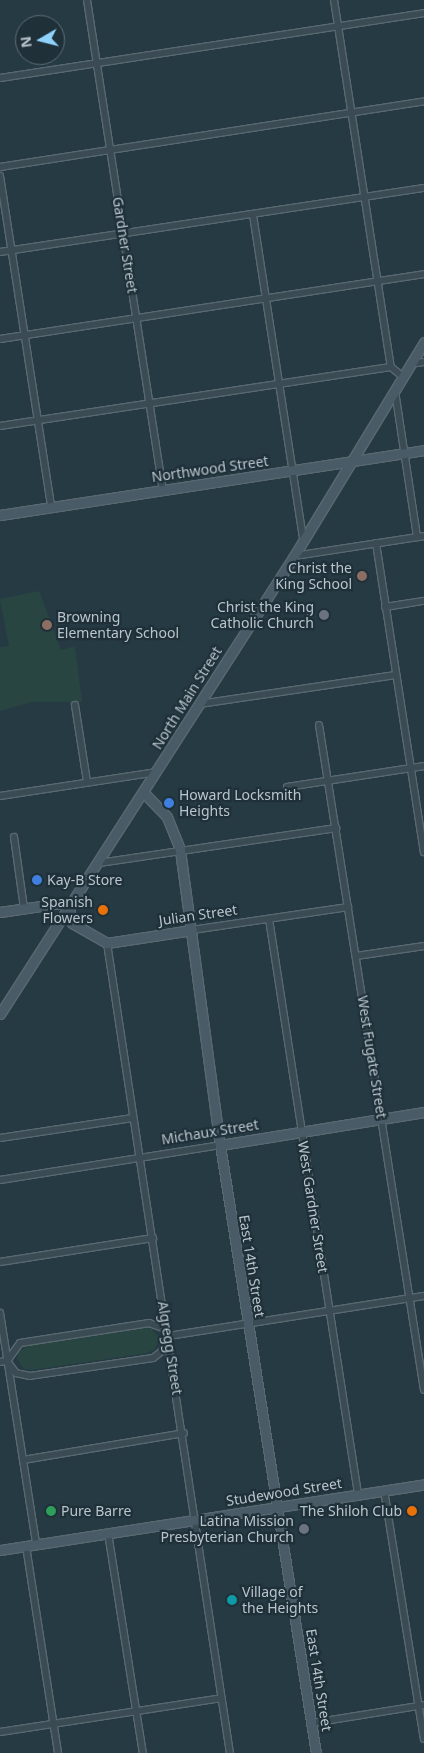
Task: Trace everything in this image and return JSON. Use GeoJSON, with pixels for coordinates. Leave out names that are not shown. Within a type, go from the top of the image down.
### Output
{"type":"FeatureCollection","features":[{"type":"Feature","properties":{"kind":"street","name":"Gardner Street"},"geometry":{"type":"LineString","coordinates":[[87,0],[163,490]]}},
{"type":"Feature","properties":{"kind":"street"},"geometry":{"type":"LineString","coordinates":[[334,0],[391,367],[403,377]]}},
{"type":"Feature","properties":{"kind":"street"},"geometry":{"type":"LineString","coordinates":[[0,78],[424,13]]}},
{"type":"Feature","properties":{"kind":"street"},"geometry":{"type":"LineString","coordinates":[[0,167],[424,101]]}},
{"type":"Feature","properties":{"kind":"street"},"geometry":{"type":"LineString","coordinates":[[0,176],[51,507]]}},
{"type":"Feature","properties":{"kind":"street"},"geometry":{"type":"LineString","coordinates":[[0,252],[424,188]]}},
{"type":"Feature","properties":{"kind":"street"},"geometry":{"type":"LineString","coordinates":[[253,215],[303,538]]}},
{"type":"Feature","properties":{"kind":"street"},"geometry":{"type":"LineString","coordinates":[[0,339],[137,320],[424,274]]}},
{"type":"Feature","properties":{"kind":"street","name":"North Main Street"},"geometry":{"type":"LineString","coordinates":[[0,1014],[144,793],[294,556],[303,538],[424,342]]}},
{"type":"Feature","properties":{"kind":"street"},"geometry":{"type":"LineString","coordinates":[[410,364],[424,362]]}},
{"type":"Feature","properties":{"kind":"street"},"geometry":{"type":"LineString","coordinates":[[0,426],[150,405],[391,367]]}},
{"type":"Feature","properties":{"kind":"street"},"geometry":{"type":"LineString","coordinates":[[294,556],[420,537],[404,453],[395,391]]}},
{"type":"Feature","properties":{"kind":"street","name":"Northwood Street"},"geometry":{"type":"LineString","coordinates":[[0,515],[424,450]]}},
{"type":"Feature","properties":{"kind":"street"},"geometry":{"type":"LineString","coordinates":[[376,543],[424,852]]}},
{"type":"Feature","properties":{"kind":"street"},"geometry":{"type":"LineString","coordinates":[[385,607],[424,601]]}},
{"type":"Feature","properties":{"kind":"street"},"geometry":{"type":"LineString","coordinates":[[199,704],[396,675]]}},
{"type":"Feature","properties":{"kind":"street"},"geometry":{"type":"LineString","coordinates":[[76,705],[87,782]]}},
{"type":"Feature","properties":{"kind":"street","name":"West Fugate Street"},"geometry":{"type":"LineString","coordinates":[[319,725],[424,1390]]}},
{"type":"Feature","properties":{"kind":"street"},"geometry":{"type":"LineString","coordinates":[[287,787],[424,766]]}},
{"type":"Feature","properties":{"kind":"street"},"geometry":{"type":"LineString","coordinates":[[0,796],[157,772]]}},
{"type":"Feature","properties":{"kind":"street","name":"East 14th Street"},"geometry":{"type":"LineString","coordinates":[[144,793],[167,816],[180,850],[220,1145],[316,1753]]}},
{"type":"Feature","properties":{"kind":"street"},"geometry":{"type":"LineString","coordinates":[[99,863],[336,828]]}},
{"type":"Feature","properties":{"kind":"street"},"geometry":{"type":"LineString","coordinates":[[14,838],[24,908]]}},
{"type":"Feature","properties":{"kind":"street"},"geometry":{"type":"LineString","coordinates":[[0,912],[62,903],[69,908],[72,923],[107,943]]}},
{"type":"Feature","properties":{"kind":"street","name":"Julian Street"},"geometry":{"type":"LineString","coordinates":[[107,943],[348,907]]}},
{"type":"Feature","properties":{"kind":"street","name":"West Gardner Street"},"geometry":{"type":"LineString","coordinates":[[269,919],[358,1494]]}},
{"type":"Feature","properties":{"kind":"street","name":"Algregg Street"},"geometry":{"type":"LineString","coordinates":[[107,943],[132,1118],[184,1433],[230,1753]]}},
{"type":"Feature","properties":{"kind":"street"},"geometry":{"type":"LineString","coordinates":[[356,956],[424,946]]}},
{"type":"Feature","properties":{"kind":"street","name":"Michaux Street"},"geometry":{"type":"LineString","coordinates":[[0,1180],[424,1112]]}},
{"type":"Feature","properties":{"kind":"street"},"geometry":{"type":"LineString","coordinates":[[0,1138],[132,1118]]}},
{"type":"Feature","properties":{"kind":"street"},"geometry":{"type":"LineString","coordinates":[[0,1262],[153,1238]]}},
{"type":"Feature","properties":{"kind":"street"},"geometry":{"type":"LineString","coordinates":[[168,1336],[424,1296]]}},
{"type":"Feature","properties":{"kind":"street"},"geometry":{"type":"LineString","coordinates":[[0,1313],[36,1544]]}},
{"type":"Feature","properties":{"kind":"street"},"geometry":{"type":"LineString","coordinates":[[8,1361],[16,1345],[44,1339],[149,1323],[163,1328],[168,1336]]}},
{"type":"Feature","properties":{"kind":"street"},"geometry":{"type":"LineString","coordinates":[[8,1361],[16,1372],[30,1376],[144,1359],[162,1351],[168,1336]]}},
{"type":"Feature","properties":{"kind":"street"},"geometry":{"type":"LineString","coordinates":[[0,1362],[8,1361]]}},
{"type":"Feature","properties":{"kind":"street"},"geometry":{"type":"LineString","coordinates":[[23,1460],[184,1433]]}},
{"type":"Feature","properties":{"kind":"street","name":"Studewood Street"},"geometry":{"type":"LineString","coordinates":[[0,1550],[424,1484]]}},
{"type":"Feature","properties":{"kind":"street"},"geometry":{"type":"LineString","coordinates":[[384,1490],[421,1706],[424,1739]]}},
{"type":"Feature","properties":{"kind":"street"},"geometry":{"type":"LineString","coordinates":[[108,1533],[143,1753]]}},
{"type":"Feature","properties":{"kind":"street"},"geometry":{"type":"LineString","coordinates":[[26,1546],[58,1753]]}},
{"type":"Feature","properties":{"kind":"street"},"geometry":{"type":"LineString","coordinates":[[0,1732],[221,1698]]}},
{"type":"Feature","properties":{"kind":"street"},"geometry":{"type":"LineString","coordinates":[[312,1723],[421,1706]]}},
{"type":"Feature","properties":{"kind":"green space"},"geometry":{"type":"Polygon","coordinates":[[[39,591],[61,650],[75,646],[82,702],[32,702],[0,711],[0,647],[9,646],[0,599],[39,591]]]}},
{"type":"Feature","properties":{"kind":"green space"},"geometry":{"type":"Polygon","coordinates":[[[145,1327],[152,1329],[159,1338],[155,1349],[148,1353],[32,1370],[24,1369],[17,1359],[19,1352],[28,1345],[145,1327]]]}},
{"type":"Feature","properties":{"kind":"place","name":"Christ the King School"},"geometry":{"type":"Point","coordinates":[362,576]}},
{"type":"Feature","properties":{"kind":"place","name":"Christ the King Catholic Church"},"geometry":{"type":"Point","coordinates":[324,615]}},
{"type":"Feature","properties":{"kind":"place","name":"Browning Elementary School"},"geometry":{"type":"Point","coordinates":[47,625]}},
{"type":"Feature","properties":{"kind":"place","name":"Howard Locksmith Heights"},"geometry":{"type":"Point","coordinates":[169,803]}},
{"type":"Feature","properties":{"kind":"place","name":"Kay-B Store"},"geometry":{"type":"Point","coordinates":[37,880]}},
{"type":"Feature","properties":{"kind":"place","name":"Spanish Flowers"},"geometry":{"type":"Point","coordinates":[103,910]}},
{"type":"Feature","properties":{"kind":"place","name":"Pure Barre"},"geometry":{"type":"Point","coordinates":[51,1511]}},
{"type":"Feature","properties":{"kind":"place","name":"The Shiloh Club"},"geometry":{"type":"Point","coordinates":[412,1511]}},
{"type":"Feature","properties":{"kind":"place","name":"Latina Mission Presbyterian Church"},"geometry":{"type":"Point","coordinates":[304,1529]}},
{"type":"Feature","properties":{"kind":"place","name":"Village of the Heights"},"geometry":{"type":"Point","coordinates":[232,1600]}}]}
